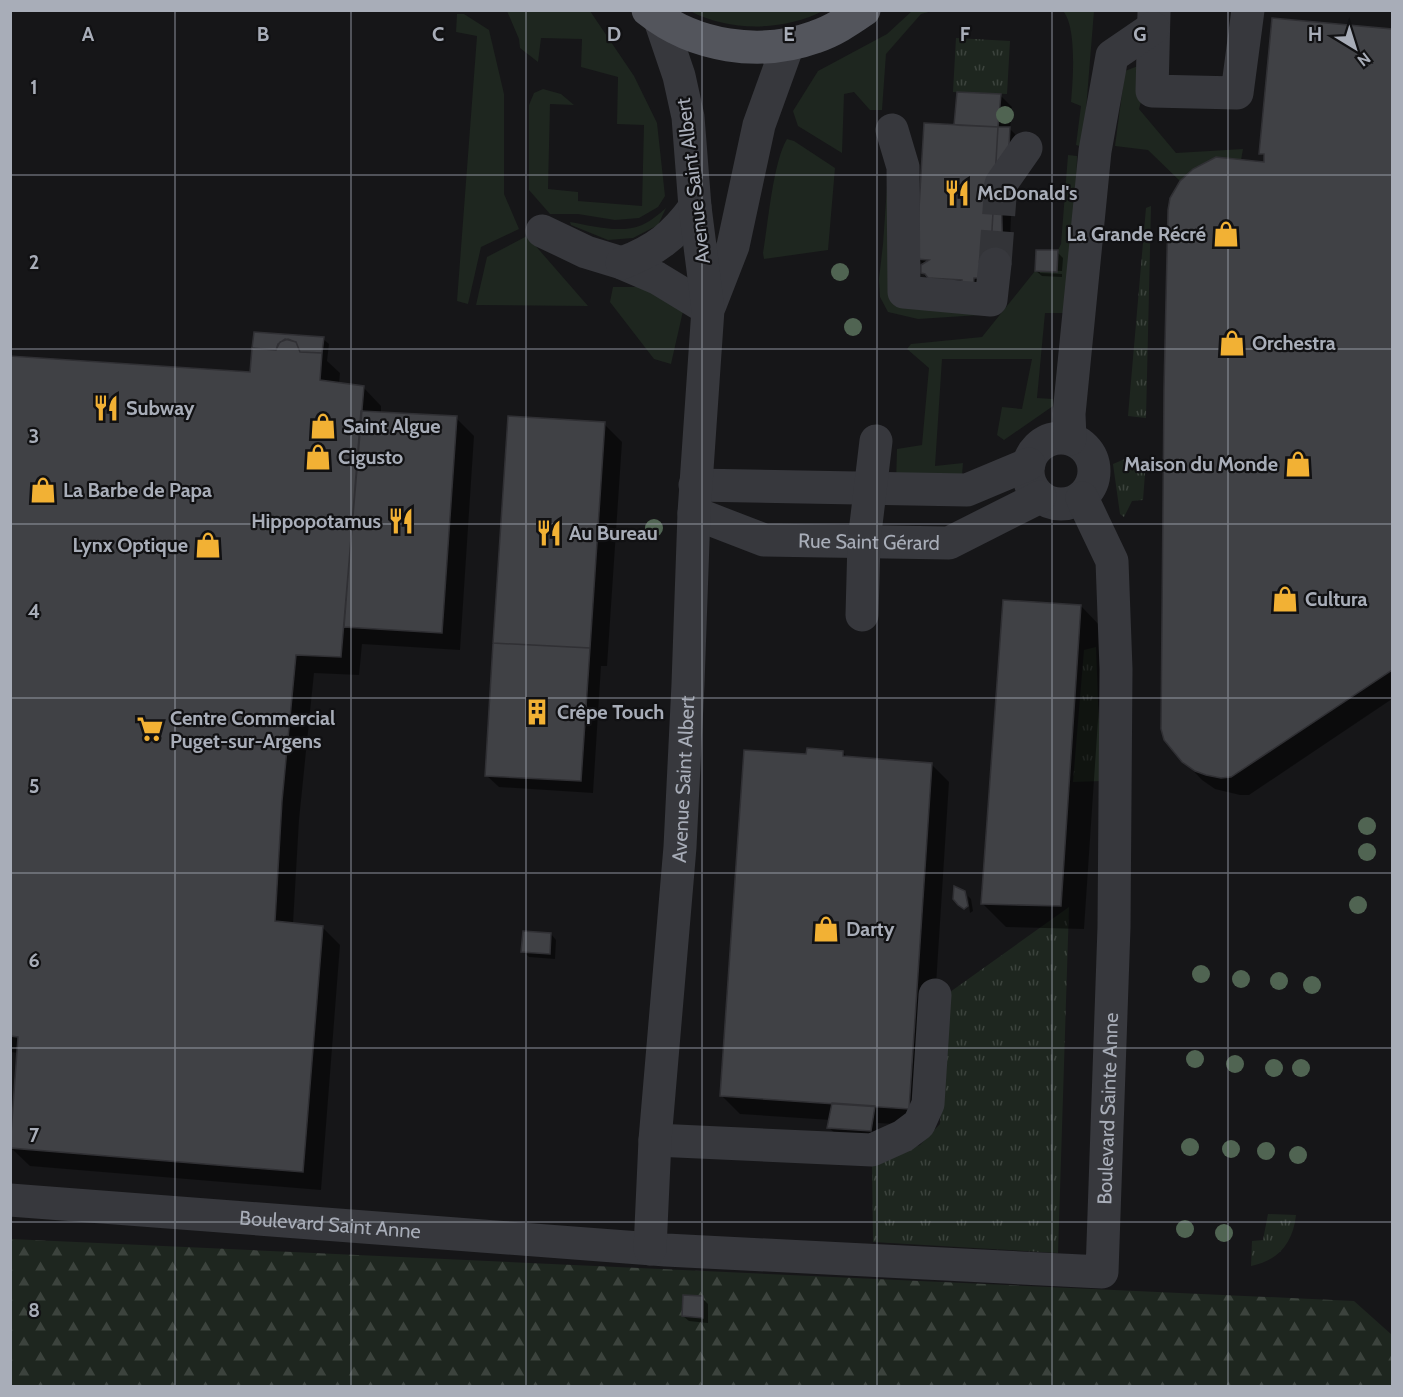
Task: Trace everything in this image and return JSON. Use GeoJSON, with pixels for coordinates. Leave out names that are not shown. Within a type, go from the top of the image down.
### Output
{"type":"FeatureCollection","features":[{"type":"Feature","properties":{"kind":"main road"},"geometry":{"type":"LineString","coordinates":[[654,15],[690,35],[722,45],[755,47],[788,45],[815,37],[841,26],[864,10]]}},
{"type":"Feature","properties":{"kind":"lane"},"geometry":{"type":"LineString","coordinates":[[1154,19],[1152,91],[1237,93],[1248,10]]}},
{"type":"Feature","properties":{"kind":"lane","name":"Avenue Saint Albert"},"geometry":{"type":"LineString","coordinates":[[650,1248],[655,1140],[680,847],[694,499],[708,309],[695,207],[688,117],[681,85],[654,15]]}},
{"type":"Feature","properties":{"kind":"lane"},"geometry":{"type":"LineString","coordinates":[[1070,439],[1069,414],[1095,151],[1112,56],[1154,19]]}},
{"type":"Feature","properties":{"kind":"lane","name":"Avenue Saint Albert"},"geometry":{"type":"LineString","coordinates":[[708,309],[733,246],[759,125],[788,45]]}},
{"type":"Feature","properties":{"kind":"lane"},"geometry":{"type":"LineString","coordinates":[[892,130],[903,167],[904,292],[991,300],[995,264]]}},
{"type":"Feature","properties":{"kind":"lane"},"geometry":{"type":"LineString","coordinates":[[1001,184],[1026,148]]}},
{"type":"Feature","properties":{"kind":"lane"},"geometry":{"type":"LineString","coordinates":[[622,263],[653,249],[668,238],[681,227],[695,207]]}},
{"type":"Feature","properties":{"kind":"lane"},"geometry":{"type":"LineString","coordinates":[[542,231],[585,252],[622,263],[657,278],[708,309]]}},
{"type":"Feature","properties":{"kind":"lane"},"geometry":{"type":"LineString","coordinates":[[1070,439],[1080,443],[1093,460],[1094,481],[1082,498],[1071,503],[1049,502],[1040,497],[1030,482],[1029,464],[1033,454],[1048,440],[1070,439]]}},
{"type":"Feature","properties":{"kind":"lane"},"geometry":{"type":"LineString","coordinates":[[862,615],[864,542],[876,441]]}},
{"type":"Feature","properties":{"kind":"lane"},"geometry":{"type":"LineString","coordinates":[[694,499],[870,488],[967,490],[1029,464]]}},
{"type":"Feature","properties":{"kind":"lane","name":"Rue Saint Gérard"},"geometry":{"type":"LineString","coordinates":[[694,499],[764,540],[949,543],[1040,497]]}},
{"type":"Feature","properties":{"kind":"lane","name":"Boulevard Sainte Anne"},"geometry":{"type":"LineString","coordinates":[[650,1248],[1102,1272],[1114,927],[1116,669],[1113,561],[1082,498]]}},
{"type":"Feature","properties":{"kind":"lane"},"geometry":{"type":"LineString","coordinates":[[655,1140],[872,1150],[903,1136],[919,1124],[928,1104],[934,995]]}},
{"type":"Feature","properties":{"kind":"lane","name":"Boulevard Saint Anne"},"geometry":{"type":"LineString","coordinates":[[10,1200],[650,1248]]}},
{"type":"Feature","properties":{"kind":"green space"},"geometry":{"type":"Polygon","coordinates":[[[507,11],[590,11],[634,76],[657,123],[665,196],[658,207],[639,218],[615,220],[578,214],[550,214],[529,190],[529,105],[534,93],[543,89],[561,94],[574,105],[550,104],[548,189],[578,192],[578,201],[642,206],[644,125],[617,124],[618,77],[581,67],[582,39],[541,38],[538,62],[520,48],[519,39],[507,11]]]}},
{"type":"Feature","properties":{"kind":"green space"},"geometry":{"type":"Polygon","coordinates":[[[690,11],[823,11],[791,22],[739,26],[722,23],[690,11]]]}},
{"type":"Feature","properties":{"kind":"green space"},"geometry":{"type":"Polygon","coordinates":[[[912,11],[932,11],[921,14],[886,54],[882,110],[870,110],[854,92],[844,94],[842,153],[798,126],[793,111],[818,71],[887,34],[912,11]]]}},
{"type":"Feature","properties":{"kind":"green space"},"geometry":{"type":"Polygon","coordinates":[[[1063,11],[1094,11],[1083,147],[1076,145],[1081,106],[1071,102],[1072,41],[1063,11]]]}},
{"type":"Feature","properties":{"kind":"green space"},"geometry":{"type":"Polygon","coordinates":[[[457,14],[464,14],[489,30],[504,94],[504,194],[519,229],[481,247],[468,304],[457,301],[477,36],[456,32],[457,14]]]}},
{"type":"Feature","properties":{"kind":"green space"},"geometry":{"type":"Polygon","coordinates":[[[956,38],[1010,41],[1007,94],[953,92],[956,38]]]}},
{"type":"Feature","properties":{"kind":"green space"},"geometry":{"type":"Polygon","coordinates":[[[1138,66],[1148,76],[1139,109],[1176,153],[1243,149],[1241,160],[1193,169],[1180,181],[1148,150],[1115,146],[1125,71],[1138,66]]]}},
{"type":"Feature","properties":{"kind":"green space"},"geometry":{"type":"Polygon","coordinates":[[[787,139],[794,141],[835,168],[828,250],[764,259],[763,253],[778,162],[787,139]]]}},
{"type":"Feature","properties":{"kind":"green space"},"geometry":{"type":"Polygon","coordinates":[[[1068,155],[1077,156],[1074,285],[1065,313],[1045,313],[1037,398],[1053,399],[1053,406],[1004,440],[997,435],[1002,407],[1022,409],[1032,359],[942,359],[935,466],[963,463],[962,475],[896,483],[897,449],[922,445],[929,368],[907,349],[911,344],[982,337],[1035,271],[1057,272],[1068,155]]]}},
{"type":"Feature","properties":{"kind":"green space"},"geometry":{"type":"Polygon","coordinates":[[[887,187],[895,289],[980,315],[918,319],[888,312],[880,297],[879,279],[887,187]]]}},
{"type":"Feature","properties":{"kind":"green space"},"geometry":{"type":"Polygon","coordinates":[[[1151,206],[1146,418],[1128,416],[1146,208],[1151,206]]]}},
{"type":"Feature","properties":{"kind":"green space"},"geometry":{"type":"Polygon","coordinates":[[[666,208],[658,225],[633,238],[608,240],[571,225],[570,222],[606,228],[634,228],[649,222],[666,208]]]}},
{"type":"Feature","properties":{"kind":"green space"},"geometry":{"type":"Polygon","coordinates":[[[527,236],[588,306],[476,305],[487,257],[527,236]]]}},
{"type":"Feature","properties":{"kind":"green space"},"geometry":{"type":"Polygon","coordinates":[[[613,287],[653,287],[683,311],[671,364],[654,359],[610,302],[613,287]]]}},
{"type":"Feature","properties":{"kind":"green space"},"geometry":{"type":"Polygon","coordinates":[[[1125,459],[1146,460],[1143,500],[1132,501],[1124,517],[1120,514],[1113,464],[1125,459]]]}},
{"type":"Feature","properties":{"kind":"green space"},"geometry":{"type":"Polygon","coordinates":[[[1096,647],[1101,781],[1073,782],[1084,650],[1096,647]]]}},
{"type":"Feature","properties":{"kind":"green space"},"geometry":{"type":"Polygon","coordinates":[[[1069,907],[1058,1253],[873,1242],[872,1163],[920,1145],[940,1124],[950,992],[1069,907]]]}},
{"type":"Feature","properties":{"kind":"green space"},"geometry":{"type":"Polygon","coordinates":[[[1268,1214],[1296,1215],[1292,1234],[1276,1255],[1261,1264],[1251,1266],[1252,1241],[1263,1240],[1268,1214]]]}},
{"type":"Feature","properties":{"kind":"green space"},"geometry":{"type":"Polygon","coordinates":[[[11,1239],[1354,1301],[1392,1335],[1392,1386],[11,1386],[11,1239]]]}},
{"type":"Feature","properties":{"kind":"building"},"geometry":{"type":"Polygon","coordinates":[[[1272,18],[1392,29],[1392,670],[1231,777],[1221,778],[1195,771],[1182,762],[1164,740],[1161,729],[1168,210],[1170,198],[1180,181],[1193,169],[1216,157],[1264,162],[1264,154],[1259,154],[1272,18]]]}},
{"type":"Feature","properties":{"kind":"building"},"geometry":{"type":"Polygon","coordinates":[[[957,92],[1001,94],[998,127],[954,125],[957,92]]]}},
{"type":"Feature","properties":{"kind":"building","name":"McDonald's"},"geometry":{"type":"Polygon","coordinates":[[[924,123],[998,127],[990,264],[986,278],[974,278],[973,288],[962,287],[962,280],[928,278],[921,273],[921,265],[929,260],[916,259],[924,123]]]}},
{"type":"Feature","properties":{"kind":"building"},"geometry":{"type":"Polygon","coordinates":[[[998,127],[1010,127],[1008,165],[1001,184],[1003,265],[990,264],[998,127]]]}},
{"type":"Feature","properties":{"kind":"building"},"geometry":{"type":"Polygon","coordinates":[[[1036,250],[1058,250],[1057,272],[1035,271],[1036,250]]]}},
{"type":"Feature","properties":{"kind":"building"},"geometry":{"type":"Polygon","coordinates":[[[254,332],[324,337],[322,353],[300,352],[296,342],[288,339],[280,342],[276,350],[252,348],[254,332]]]}},
{"type":"Feature","properties":{"kind":"building","name":"Centre Commercial Puget-sur-Argens"},"geometry":{"type":"Polygon","coordinates":[[[285,339],[296,342],[300,352],[322,353],[320,380],[364,386],[341,657],[296,655],[282,801],[275,921],[323,926],[303,1172],[10,1148],[18,1037],[10,1036],[10,356],[250,372],[252,348],[276,350],[278,344],[285,339]]]}},
{"type":"Feature","properties":{"kind":"building","name":"Hippopotamus"},"geometry":{"type":"Polygon","coordinates":[[[361,411],[457,416],[442,633],[344,627],[361,411]]]}},
{"type":"Feature","properties":{"kind":"building","name":"Au Bureau"},"geometry":{"type":"Polygon","coordinates":[[[508,416],[605,422],[590,648],[493,643],[508,416]]]}},
{"type":"Feature","properties":{"kind":"building"},"geometry":{"type":"Polygon","coordinates":[[[1003,600],[1081,605],[1061,906],[981,904],[1003,600]]]}},
{"type":"Feature","properties":{"kind":"building","name":"Crêpe Touch"},"geometry":{"type":"Polygon","coordinates":[[[493,643],[590,648],[581,781],[485,776],[493,643]]]}},
{"type":"Feature","properties":{"kind":"building","name":"Darty"},"geometry":{"type":"Polygon","coordinates":[[[807,748],[843,751],[843,756],[932,763],[909,1109],[720,1096],[744,750],[806,754],[807,748]]]}},
{"type":"Feature","properties":{"kind":"building"},"geometry":{"type":"Polygon","coordinates":[[[954,886],[965,891],[968,906],[964,909],[953,899],[954,886]]]}},
{"type":"Feature","properties":{"kind":"building"},"geometry":{"type":"Polygon","coordinates":[[[523,931],[551,933],[550,954],[521,952],[523,931]]]}},
{"type":"Feature","properties":{"kind":"building"},"geometry":{"type":"Polygon","coordinates":[[[832,1103],[875,1106],[871,1131],[827,1128],[832,1103]]]}},
{"type":"Feature","properties":{"kind":"building"},"geometry":{"type":"Polygon","coordinates":[[[683,1295],[703,1296],[703,1318],[682,1316],[683,1295]]]}},
{"type":"Feature","properties":{"kind":"tunnel"},"geometry":{"type":"LineString","coordinates":[[995,264],[1001,184]]}},
{"type":"Feature","properties":{"kind":"place","name":"McDonald's"},"geometry":{"type":"Point","coordinates":[957,193]}},
{"type":"Feature","properties":{"kind":"place","name":"La Grande Récré"},"geometry":{"type":"Point","coordinates":[1226,234]}},
{"type":"Feature","properties":{"kind":"place","name":"Orchestra"},"geometry":{"type":"Point","coordinates":[1232,343]}},
{"type":"Feature","properties":{"kind":"place","name":"Subway"},"geometry":{"type":"Point","coordinates":[106,408]}},
{"type":"Feature","properties":{"kind":"place","name":"Saint Algue"},"geometry":{"type":"Point","coordinates":[323,426]}},
{"type":"Feature","properties":{"kind":"place","name":"Cigusto"},"geometry":{"type":"Point","coordinates":[318,457]}},
{"type":"Feature","properties":{"kind":"place","name":"Maison du Monde"},"geometry":{"type":"Point","coordinates":[1298,464]}},
{"type":"Feature","properties":{"kind":"place","name":"La Barbe de Papa"},"geometry":{"type":"Point","coordinates":[43,490]}},
{"type":"Feature","properties":{"kind":"place","name":"Hippopotamus"},"geometry":{"type":"Point","coordinates":[401,521]}},
{"type":"Feature","properties":{"kind":"place","name":"Au Bureau"},"geometry":{"type":"Point","coordinates":[549,533]}},
{"type":"Feature","properties":{"kind":"place","name":"Lynx Optique"},"geometry":{"type":"Point","coordinates":[208,545]}},
{"type":"Feature","properties":{"kind":"place","name":"Cultura"},"geometry":{"type":"Point","coordinates":[1285,599]}},
{"type":"Feature","properties":{"kind":"place","name":"Crêpe Touch"},"geometry":{"type":"Point","coordinates":[537,712]}},
{"type":"Feature","properties":{"kind":"place","name":"Centre Commercial Puget-sur-Argens"},"geometry":{"type":"Point","coordinates":[150,729]}},
{"type":"Feature","properties":{"kind":"place","name":"Darty"},"geometry":{"type":"Point","coordinates":[826,929]}}]}
